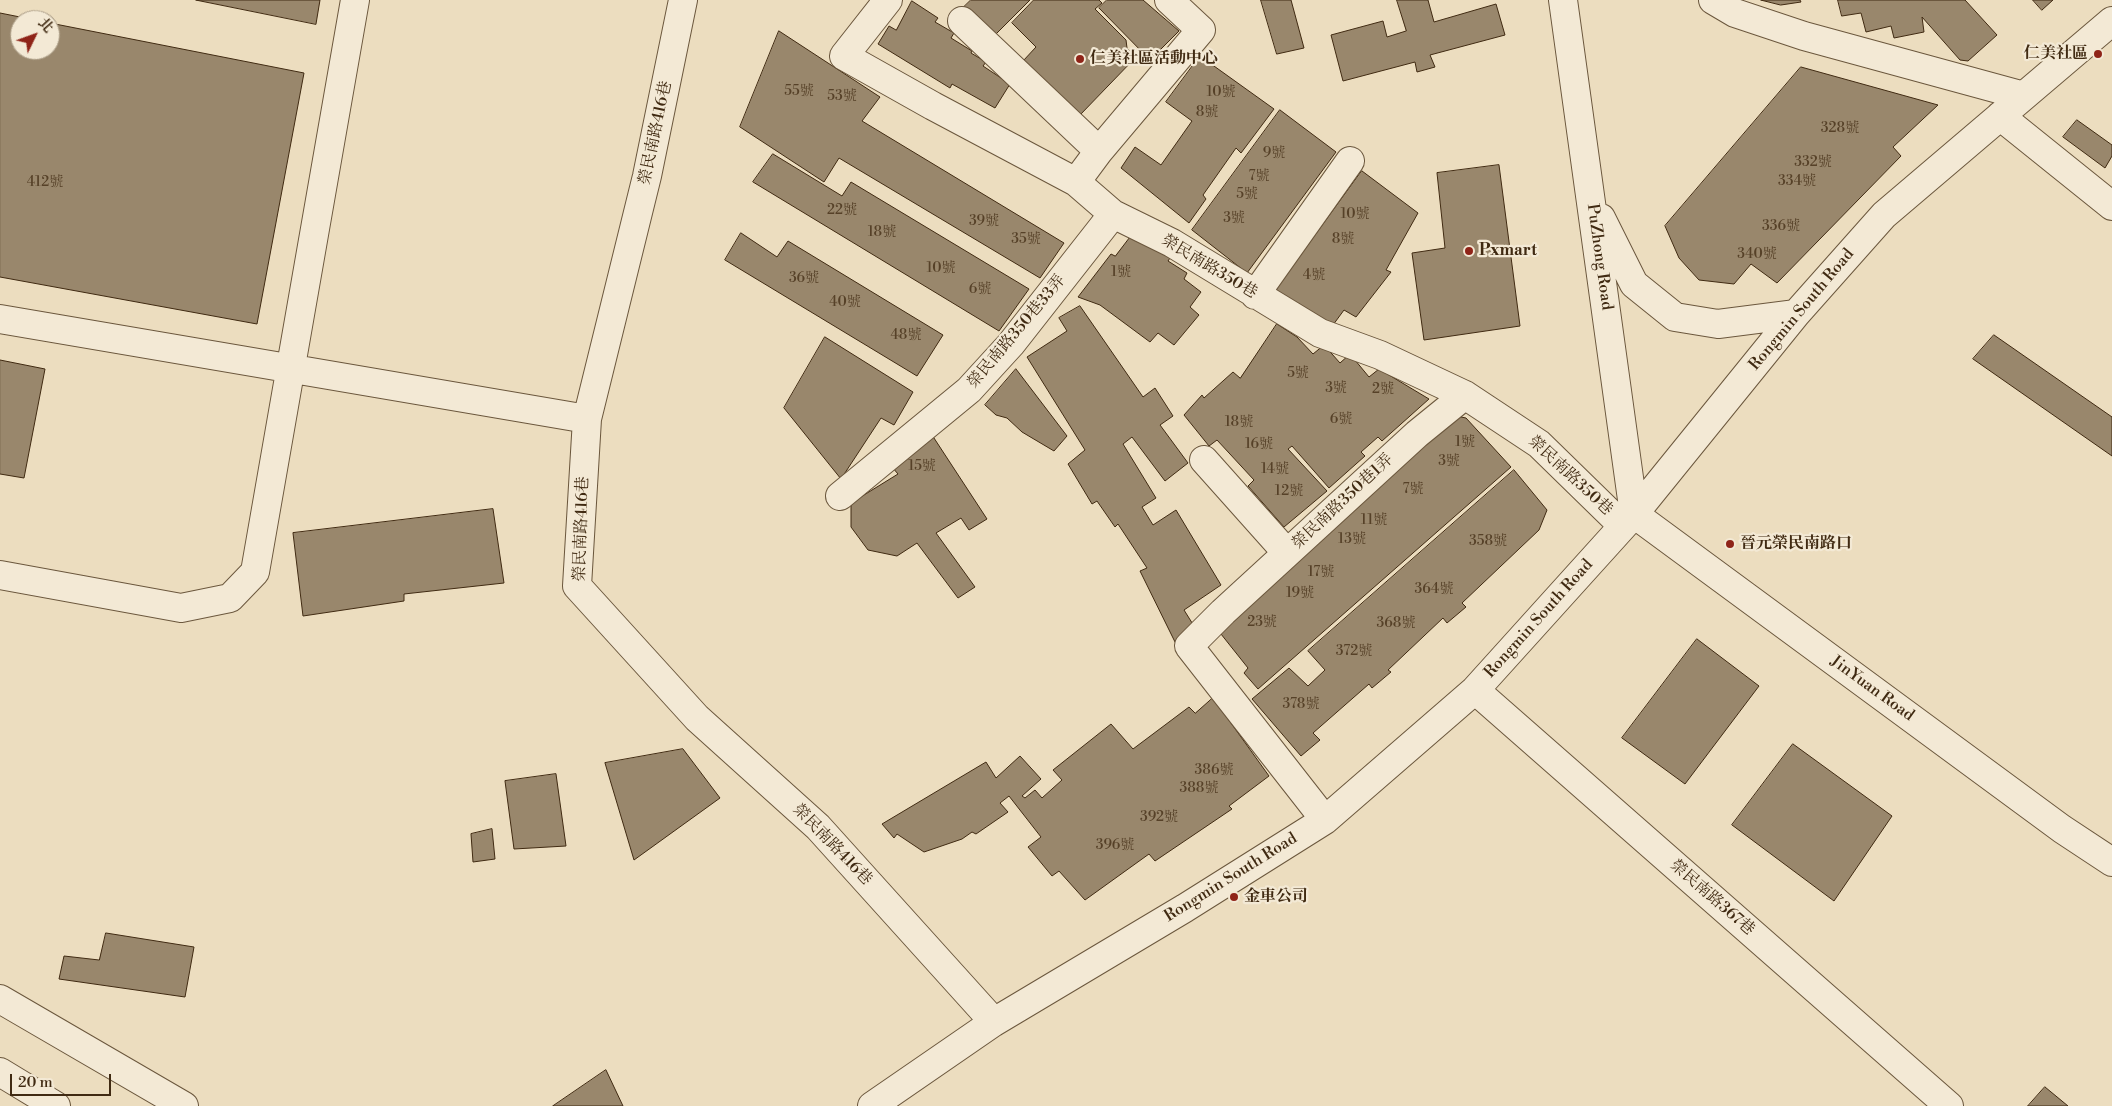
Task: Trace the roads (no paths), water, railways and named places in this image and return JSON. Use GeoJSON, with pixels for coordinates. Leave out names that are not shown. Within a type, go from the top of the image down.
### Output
{"type":"FeatureCollection","features":[{"type":"Feature","properties":{"kind":"street"},"geometry":{"type":"LineString","coordinates":[[0,574],[181,608],[230,598],[256,572],[355,0]]}},
{"type":"Feature","properties":{"kind":"street","name":"榮民南路416巷"},"geometry":{"type":"LineString","coordinates":[[683,0],[647,176],[587,418],[577,586],[697,718],[818,827],[994,1022]]}},
{"type":"Feature","properties":{"kind":"street","name":"榮民南路350巷"},"geometry":{"type":"LineString","coordinates":[[888,0],[844,56],[1076,182],[1113,214],[1172,243],[1320,333],[1380,355],[1465,396],[1539,444],[1629,520]]}},
{"type":"Feature","properties":{"kind":"street"},"geometry":{"type":"LineString","coordinates":[[1076,182],[1099,151],[1201,30],[1169,0]]}},
{"type":"Feature","properties":{"kind":"street","name":"PuZhong Road"},"geometry":{"type":"LineString","coordinates":[[1563,0],[1591,197],[1629,520]]}},
{"type":"Feature","properties":{"kind":"street"},"geometry":{"type":"LineString","coordinates":[[1713,0],[1735,13],[1804,36],[2024,96]]}},
{"type":"Feature","properties":{"kind":"street"},"geometry":{"type":"LineString","coordinates":[[962,21],[1099,151]]}},
{"type":"Feature","properties":{"kind":"street","name":"Rongmin South Road"},"geometry":{"type":"LineString","coordinates":[[872,1106],[994,1022],[1325,820],[1475,690],[1629,520],[1796,314],[1884,214],[2112,21]]}},
{"type":"Feature","properties":{"kind":"street"},"geometry":{"type":"LineString","coordinates":[[2000,116],[2112,206]]}},
{"type":"Feature","properties":{"kind":"street"},"geometry":{"type":"LineString","coordinates":[[1255,295],[1350,161]]}},
{"type":"Feature","properties":{"kind":"street"},"geometry":{"type":"LineString","coordinates":[[1591,197],[1634,284],[1675,317],[1718,324],[1796,314]]}},
{"type":"Feature","properties":{"kind":"street","name":"榮民南路350巷33弄"},"geometry":{"type":"LineString","coordinates":[[840,496],[969,390],[1012,344],[1113,214]]}},
{"type":"Feature","properties":{"kind":"street"},"geometry":{"type":"LineString","coordinates":[[0,319],[587,418]]}},
{"type":"Feature","properties":{"kind":"street","name":"榮民南路350巷1弄"},"geometry":{"type":"LineString","coordinates":[[1325,820],[1189,646],[1223,612],[1417,434],[1465,396]]}},
{"type":"Feature","properties":{"kind":"street"},"geometry":{"type":"LineString","coordinates":[[1204,460],[1287,553]]}},
{"type":"Feature","properties":{"kind":"street","name":"JinYuan Road"},"geometry":{"type":"LineString","coordinates":[[1629,520],[2062,829],[2112,862]]}},
{"type":"Feature","properties":{"kind":"street","name":"榮民南路367巷"},"geometry":{"type":"LineString","coordinates":[[1475,690],[1949,1106]]}},
{"type":"Feature","properties":{"kind":"street"},"geometry":{"type":"LineString","coordinates":[[0,998],[184,1106]]}},
{"type":"Feature","properties":{"kind":"street"},"geometry":{"type":"LineString","coordinates":[[0,1072],[56,1106]]}},
{"type":"Feature","properties":{"kind":"place","name":"仁美社區"},"geometry":{"type":"Point","coordinates":[2098,54]}},
{"type":"Feature","properties":{"kind":"place","name":"仁美社區活動中心"},"geometry":{"type":"Point","coordinates":[1080,59]}},
{"type":"Feature","properties":{"kind":"place","name":"Pxmart"},"geometry":{"type":"Point","coordinates":[1469,251]}},
{"type":"Feature","properties":{"kind":"place","name":"晉元榮民南路口"},"geometry":{"type":"Point","coordinates":[1730,544]}},
{"type":"Feature","properties":{"kind":"place","name":"金車公司"},"geometry":{"type":"Point","coordinates":[1234,897]}}]}
